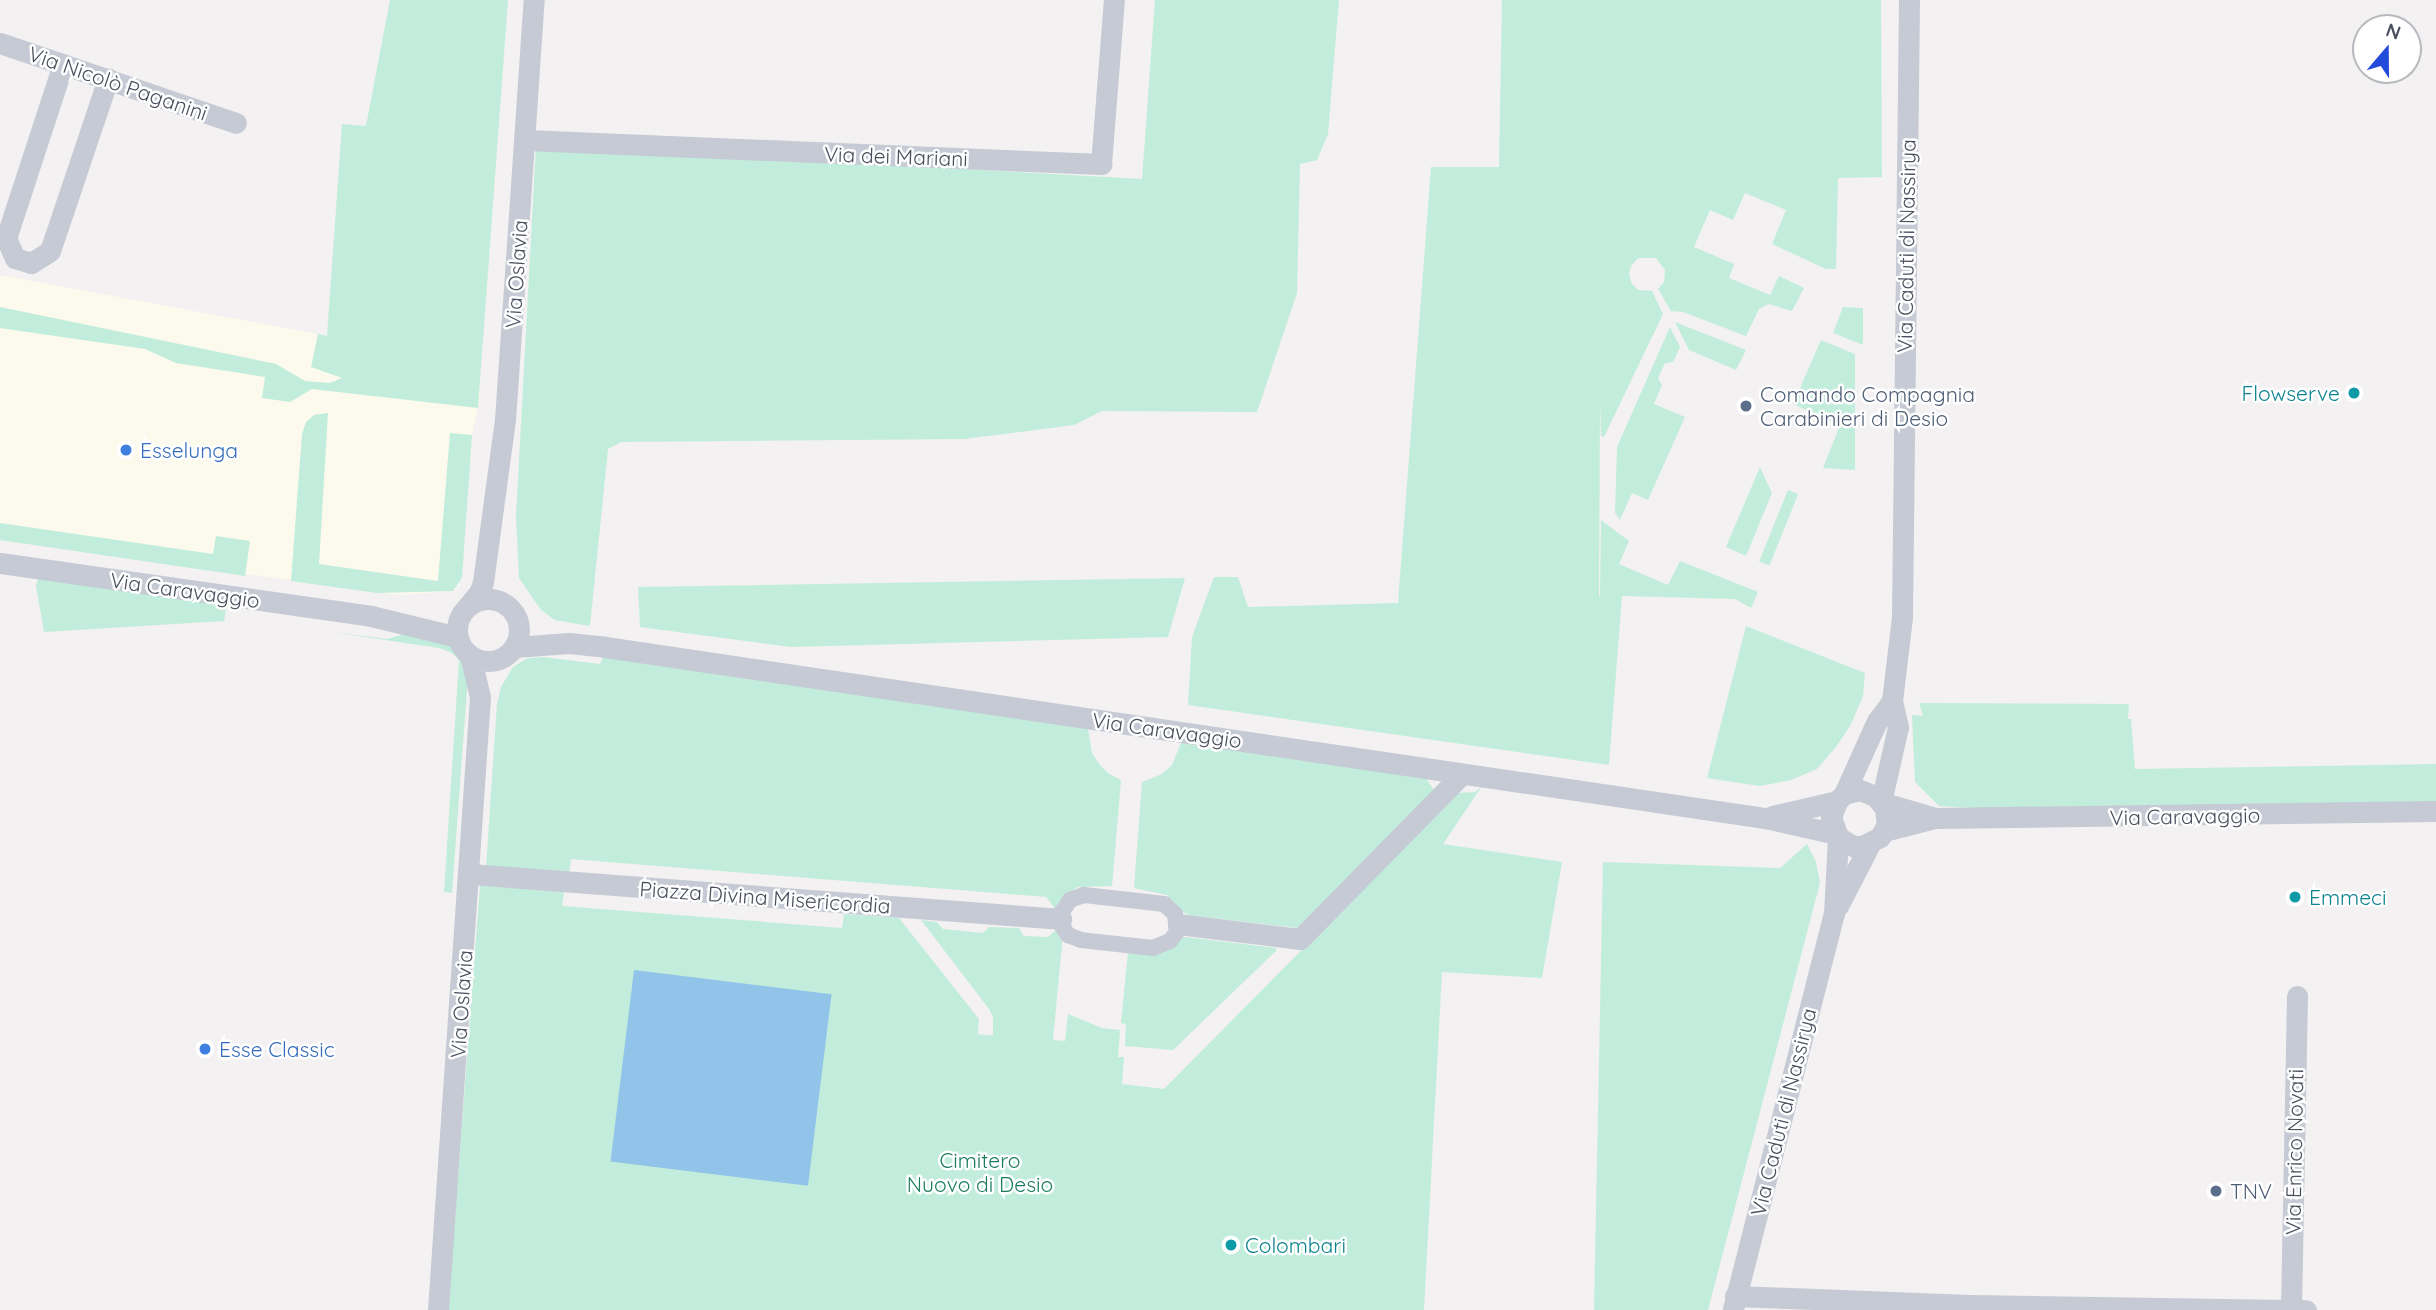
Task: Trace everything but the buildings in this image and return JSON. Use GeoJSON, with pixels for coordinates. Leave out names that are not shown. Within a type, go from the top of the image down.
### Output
{"type":"FeatureCollection","features":[{"type":"Feature","properties":{"kind":"street","name":"Via Oslavia"},"geometry":{"type":"LineString","coordinates":[[465,610],[480,591],[489,547],[505,420],[534,0]]}},
{"type":"Feature","properties":{"kind":"street","name":"Via dei Mariani"},"geometry":{"type":"LineString","coordinates":[[526,140],[1101,164],[1114,0]]}},
{"type":"Feature","properties":{"kind":"street","name":"Via Caduti di Nassirya"},"geometry":{"type":"LineString","coordinates":[[1881,802],[1898,727],[1892,701],[1902,617],[1909,0]]}},
{"type":"Feature","properties":{"kind":"street","name":"Via Nicolò Paganini"},"geometry":{"type":"LineString","coordinates":[[0,43],[236,123]]}},
{"type":"Feature","properties":{"kind":"street"},"geometry":{"type":"LineString","coordinates":[[63,64],[6,238],[15,258],[30,263],[50,251],[108,79]]}},
{"type":"Feature","properties":{"kind":"street","name":"Via Oslavia"},"geometry":{"type":"LineString","coordinates":[[489,547],[494,577],[512,614]]}},
{"type":"Feature","properties":{"kind":"street","name":"Via Caravaggio"},"geometry":{"type":"LineString","coordinates":[[0,563],[371,616],[416,618],[465,610]]}},
{"type":"Feature","properties":{"kind":"street"},"geometry":{"type":"LineString","coordinates":[[487,599],[512,614],[506,653],[478,659],[464,646],[465,610],[487,599]]}},
{"type":"Feature","properties":{"kind":"street","name":"Via Caravaggio"},"geometry":{"type":"LineString","coordinates":[[512,614],[569,643]]}},
{"type":"Feature","properties":{"kind":"street","name":"Via Caravaggio"},"geometry":{"type":"LineString","coordinates":[[371,616],[464,646]]}},
{"type":"Feature","properties":{"kind":"street","name":"Via Caravaggio"},"geometry":{"type":"LineString","coordinates":[[506,653],[569,643],[1765,818],[1837,836]]}},
{"type":"Feature","properties":{"kind":"street","name":"Via Oslavia"},"geometry":{"type":"LineString","coordinates":[[438,1310],[470,874],[480,697],[464,646]]}},
{"type":"Feature","properties":{"kind":"street","name":"Via Oslavia"},"geometry":{"type":"LineString","coordinates":[[480,697],[506,653]]}},
{"type":"Feature","properties":{"kind":"street","name":"Via Caduti di Nassirya"},"geometry":{"type":"LineString","coordinates":[[1841,797],[1877,721],[1892,701]]}},
{"type":"Feature","properties":{"kind":"street"},"geometry":{"type":"LineString","coordinates":[[1178,924],[1300,939],[1462,774]]}},
{"type":"Feature","properties":{"kind":"street"},"geometry":{"type":"LineString","coordinates":[[1860,790],[1881,802],[1887,816],[1877,838],[1853,846],[1837,836],[1831,817],[1841,797],[1860,790]]}},
{"type":"Feature","properties":{"kind":"street","name":"Via Caravaggio"},"geometry":{"type":"LineString","coordinates":[[1765,818],[1841,797]]}},
{"type":"Feature","properties":{"kind":"street","name":"Via Caravaggio"},"geometry":{"type":"LineString","coordinates":[[1881,802],[1935,818],[2436,811]]}},
{"type":"Feature","properties":{"kind":"street","name":"Via Caravaggio"},"geometry":{"type":"LineString","coordinates":[[1877,838],[1935,818]]}},
{"type":"Feature","properties":{"kind":"street","name":"Via Caduti di Nassirya"},"geometry":{"type":"LineString","coordinates":[[1734,1303],[1834,914],[1837,836]]}},
{"type":"Feature","properties":{"kind":"street","name":"Via Caduti di Nassirya"},"geometry":{"type":"LineString","coordinates":[[1834,914],[1877,838]]}},
{"type":"Feature","properties":{"kind":"street","name":"Piazza Divina Misericordia"},"geometry":{"type":"LineString","coordinates":[[470,874],[1061,919]]}},
{"type":"Feature","properties":{"kind":"street"},"geometry":{"type":"LineString","coordinates":[[1084,895],[1158,902],[1170,908],[1178,924],[1170,941],[1153,948],[1081,940],[1064,931],[1061,919],[1070,900],[1084,895]]}},
{"type":"Feature","properties":{"kind":"street","name":"Via Enrico Novati"},"geometry":{"type":"LineString","coordinates":[[2291,1310],[2297,996]]}},
{"type":"Feature","properties":{"kind":"street"},"geometry":{"type":"LineString","coordinates":[[1734,1303],[2306,1310]]}},
{"type":"Feature","properties":{"kind":"shaded area"},"geometry":{"type":"Polygon","coordinates":[[[0,275],[318,334],[311,367],[481,392],[472,435],[459,585],[453,591],[398,595],[0,540],[0,275]]]}},
{"type":"Feature","properties":{"kind":"green space"},"geometry":{"type":"Polygon","coordinates":[[[390,0],[508,0],[478,408],[312,389],[290,402],[262,398],[265,377],[176,363],[145,349],[0,328],[0,307],[276,364],[305,381],[330,383],[342,378],[311,367],[318,334],[327,336],[342,124],[366,126],[390,0]]]}},
{"type":"Feature","properties":{"kind":"green space"},"geometry":{"type":"Polygon","coordinates":[[[1155,0],[1339,0],[1328,134],[1317,160],[1300,164],[1297,293],[1257,412],[1102,411],[1074,425],[964,439],[621,442],[608,449],[590,626],[555,620],[541,610],[519,578],[516,516],[536,145],[1142,179],[1155,0]]]}},
{"type":"Feature","properties":{"kind":"green space"},"geometry":{"type":"Polygon","coordinates":[[[1502,0],[1881,0],[1882,177],[1838,178],[1836,269],[1826,269],[1772,244],[1786,210],[1745,193],[1733,220],[1710,210],[1694,247],[1734,264],[1729,278],[1770,295],[1779,276],[1804,288],[1792,311],[1769,304],[1759,309],[1746,336],[1683,312],[1671,311],[1658,289],[1664,282],[1665,270],[1656,258],[1638,258],[1631,266],[1629,275],[1632,284],[1638,290],[1652,291],[1663,314],[1604,437],[1601,436],[1600,400],[1599,596],[1603,595],[1600,595],[1601,520],[1629,541],[1619,564],[1668,585],[1680,561],[1758,592],[1751,608],[1735,599],[1622,596],[1609,765],[1188,705],[1192,637],[1214,577],[1238,577],[1248,607],[1398,603],[1431,167],[1499,167],[1502,0]]]}},
{"type":"Feature","properties":{"kind":"green space"},"geometry":{"type":"Polygon","coordinates":[[[1843,307],[1863,308],[1863,345],[1833,333],[1843,307]]]}},
{"type":"Feature","properties":{"kind":"green space"},"geometry":{"type":"Polygon","coordinates":[[[1675,322],[1746,350],[1736,370],[1689,350],[1675,322]]]}},
{"type":"Feature","properties":{"kind":"green space"},"geometry":{"type":"Polygon","coordinates":[[[1670,327],[1680,347],[1673,362],[1665,363],[1658,378],[1662,385],[1654,404],[1685,417],[1648,500],[1632,493],[1620,520],[1615,513],[1617,447],[1670,327]]]}},
{"type":"Feature","properties":{"kind":"green space"},"geometry":{"type":"Polygon","coordinates":[[[1821,340],[1855,354],[1855,470],[1823,468],[1840,425],[1793,404],[1821,340]]]}},
{"type":"Feature","properties":{"kind":"green space"},"geometry":{"type":"Polygon","coordinates":[[[328,413],[319,564],[438,581],[450,433],[472,435],[462,578],[453,591],[377,593],[291,581],[302,434],[306,422],[314,415],[328,413]]]}},
{"type":"Feature","properties":{"kind":"green space"},"geometry":{"type":"Polygon","coordinates":[[[1760,467],[1772,493],[1746,556],[1726,547],[1760,467]]]}},
{"type":"Feature","properties":{"kind":"green space"},"geometry":{"type":"Polygon","coordinates":[[[1788,490],[1798,494],[1769,566],[1759,561],[1788,490]]]}},
{"type":"Feature","properties":{"kind":"green space"},"geometry":{"type":"Polygon","coordinates":[[[0,523],[213,554],[216,536],[250,541],[245,576],[0,540],[0,523]]]}},
{"type":"Feature","properties":{"kind":"green space"},"geometry":{"type":"Polygon","coordinates":[[[38,577],[227,604],[224,621],[44,632],[36,586],[38,577]]]}},
{"type":"Feature","properties":{"kind":"green space"},"geometry":{"type":"Polygon","coordinates":[[[1185,578],[1168,637],[791,647],[640,627],[638,587],[1185,578]]]}},
{"type":"Feature","properties":{"kind":"green space"},"geometry":{"type":"Polygon","coordinates":[[[1746,626],[1865,673],[1863,696],[1850,726],[1817,769],[1791,780],[1760,786],[1707,778],[1746,626]]]}},
{"type":"Feature","properties":{"kind":"green space"},"geometry":{"type":"Polygon","coordinates":[[[331,632],[387,639],[411,632],[456,645],[461,650],[468,676],[452,893],[444,892],[459,660],[452,653],[439,648],[331,632]]]}},
{"type":"Feature","properties":{"kind":"green space"},"geometry":{"type":"Polygon","coordinates":[[[543,657],[600,664],[603,657],[1088,729],[1092,753],[1099,764],[1109,774],[1121,780],[1112,886],[1078,887],[1067,894],[1056,910],[1046,897],[571,859],[569,875],[486,868],[497,704],[501,687],[513,667],[528,658],[543,657]]]}},
{"type":"Feature","properties":{"kind":"green space"},"geometry":{"type":"Polygon","coordinates":[[[1919,703],[2129,704],[2128,719],[2131,719],[2135,769],[2436,764],[2436,802],[2042,812],[1939,806],[1915,782],[1912,715],[1923,716],[1919,703]]]}},
{"type":"Feature","properties":{"kind":"green space"},"geometry":{"type":"Polygon","coordinates":[[[1181,743],[1426,778],[1434,790],[1298,928],[1189,915],[1179,910],[1167,895],[1134,888],[1142,782],[1162,774],[1172,765],[1181,743]]]}},
{"type":"Feature","properties":{"kind":"green space","name":"Cimitero Nuovo di Desio"},"geometry":{"type":"Polygon","coordinates":[[[1482,786],[1443,844],[1562,862],[1542,978],[1442,972],[1424,1310],[448,1310],[480,885],[564,892],[562,906],[842,928],[844,914],[899,918],[979,1019],[978,1034],[985,1035],[993,1035],[993,1017],[989,1009],[921,920],[937,922],[943,929],[983,933],[989,927],[1019,928],[1024,936],[1048,937],[1055,931],[1063,934],[1053,1040],[1065,1041],[1068,1014],[1102,1028],[1120,1030],[1118,1057],[1124,1057],[1122,1084],[1164,1089],[1457,793],[1475,792],[1482,786]]]}},
{"type":"Feature","properties":{"kind":"green space"},"geometry":{"type":"Polygon","coordinates":[[[1807,844],[1816,862],[1820,883],[1708,1310],[1594,1310],[1603,862],[1780,868],[1807,844]]]}},
{"type":"Feature","properties":{"kind":"green space"},"geometry":{"type":"Polygon","coordinates":[[[1185,937],[1276,948],[1276,951],[1173,1050],[1125,1046],[1126,1024],[1121,1023],[1128,952],[1158,953],[1185,937]]]}},
{"type":"Feature","properties":{"kind":"water"},"geometry":{"type":"Polygon","coordinates":[[[634,970],[832,994],[808,1186],[610,1162],[634,970]]]}},
{"type":"Feature","properties":{"kind":"place","name":"Flowserve"},"geometry":{"type":"Point","coordinates":[2354,393]}},
{"type":"Feature","properties":{"kind":"place","name":"Comando Compagnia Carabinieri di Desio"},"geometry":{"type":"Point","coordinates":[1746,406]}},
{"type":"Feature","properties":{"kind":"place","name":"Esselunga"},"geometry":{"type":"Point","coordinates":[126,450]}},
{"type":"Feature","properties":{"kind":"place","name":"Emmeci"},"geometry":{"type":"Point","coordinates":[2295,897]}},
{"type":"Feature","properties":{"kind":"place","name":"Esse Classic"},"geometry":{"type":"Point","coordinates":[205,1049]}},
{"type":"Feature","properties":{"kind":"place","name":"TNV"},"geometry":{"type":"Point","coordinates":[2216,1191]}},
{"type":"Feature","properties":{"kind":"place","name":"Colombari"},"geometry":{"type":"Point","coordinates":[1231,1245]}}]}
